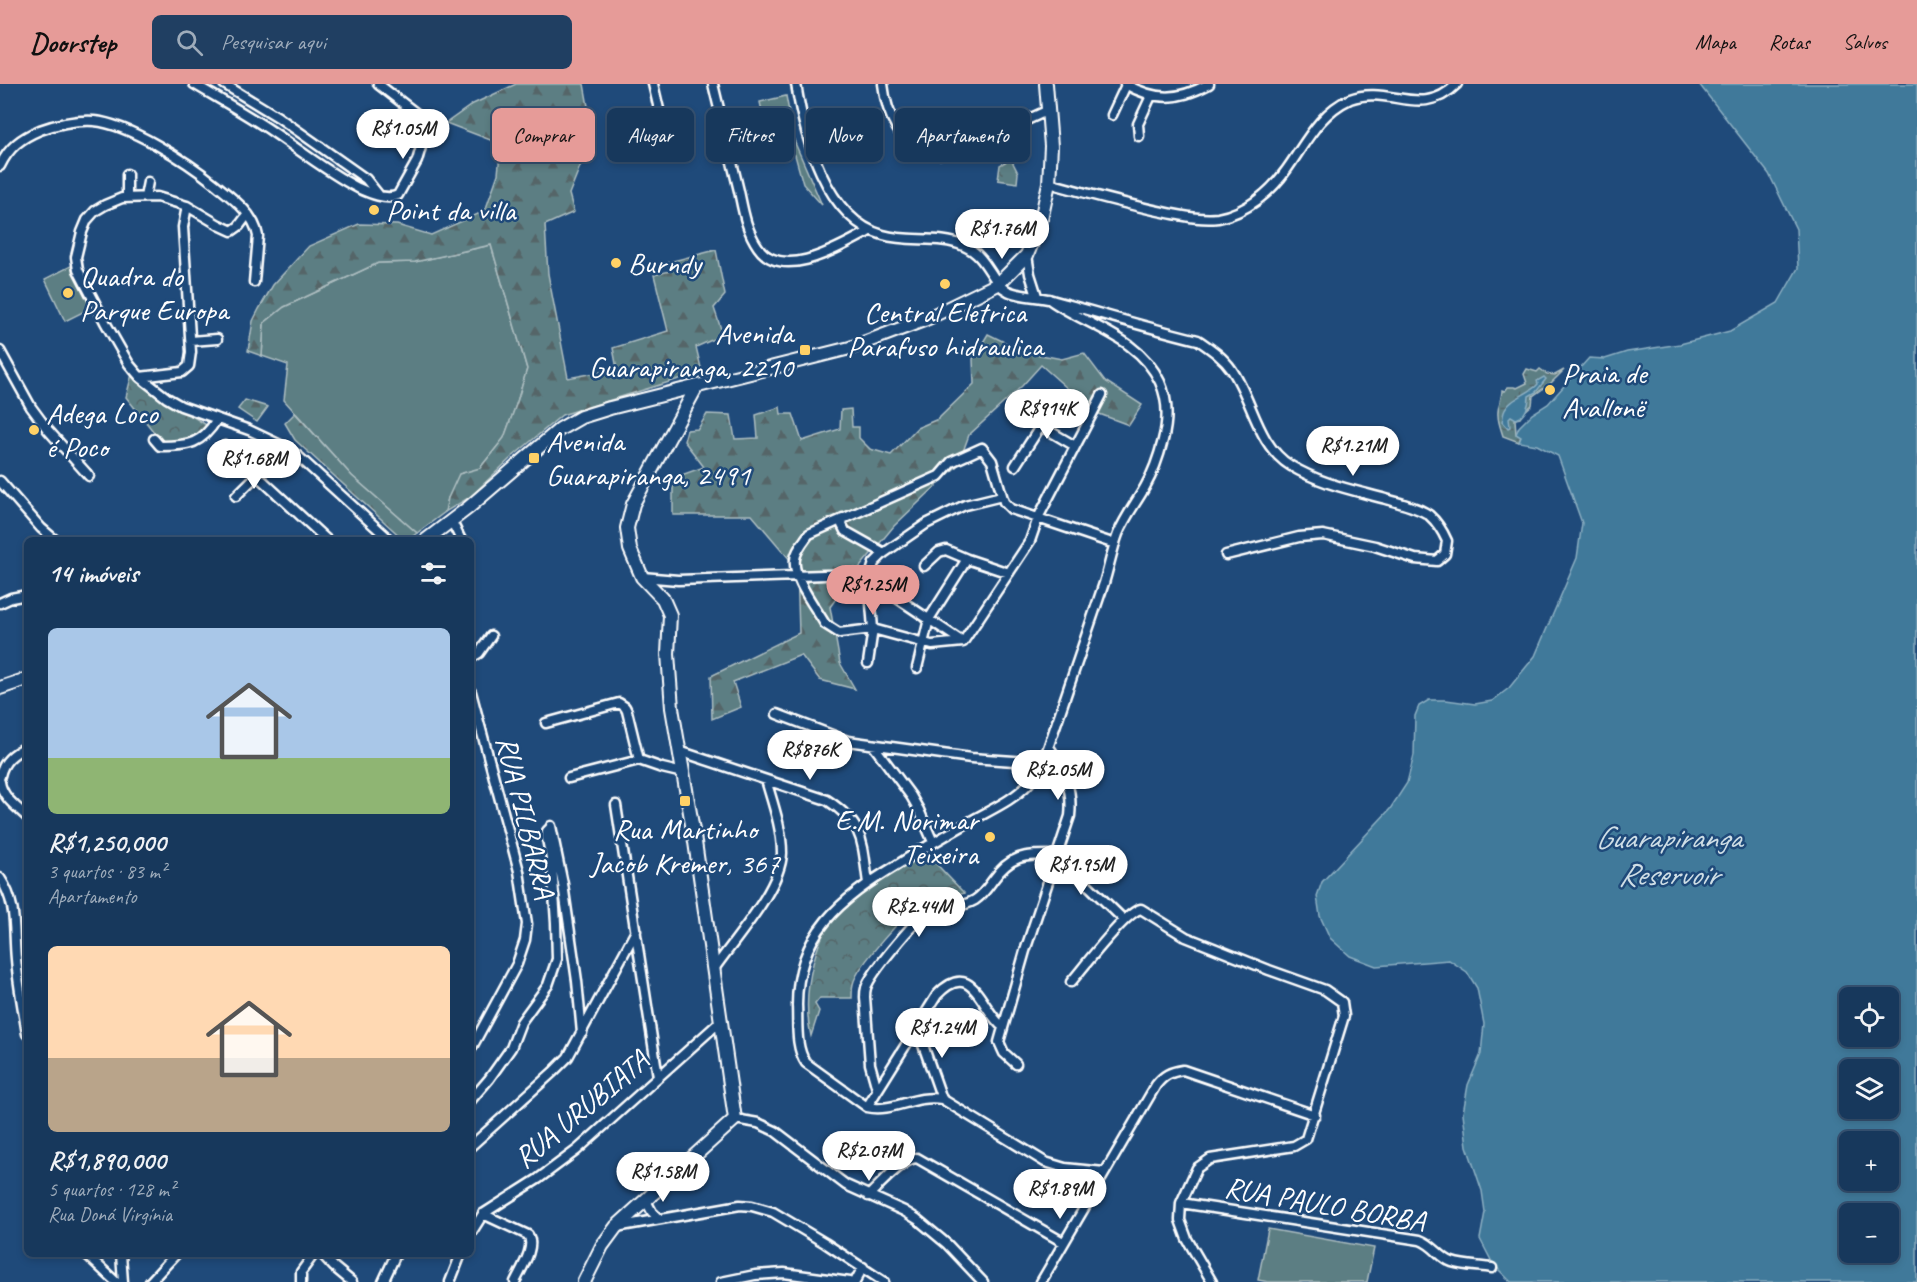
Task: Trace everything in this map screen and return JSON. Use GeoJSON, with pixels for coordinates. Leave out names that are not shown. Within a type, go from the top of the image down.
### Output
{"type":"FeatureCollection","features":[{"type":"Feature","properties":{"kind":"street"},"geometry":{"type":"LineString","coordinates":[[194,84],[270,130],[343,179],[361,189],[387,198],[398,195],[417,161],[427,130],[426,122],[422,118],[378,84]]}},
{"type":"Feature","properties":{"kind":"street"},"geometry":{"type":"LineString","coordinates":[[224,84],[278,117],[366,179],[378,194]]}},
{"type":"Feature","properties":{"kind":"street"},"geometry":{"type":"LineString","coordinates":[[653,84],[659,108]]}},
{"type":"Feature","properties":{"kind":"street"},"geometry":{"type":"LineString","coordinates":[[713,84],[747,226],[760,250],[777,260],[801,261],[837,249],[870,231]]}},
{"type":"Feature","properties":{"kind":"street"},"geometry":{"type":"LineString","coordinates":[[796,84],[805,134],[822,175],[843,208],[870,231],[897,238],[954,242],[980,256],[998,284],[1008,291],[1049,299],[1198,340],[1218,354],[1232,369],[1246,395],[1258,427],[1286,463],[1326,483],[1400,503],[1427,514],[1447,541],[1445,554],[1437,561],[1415,559],[1375,546],[1323,535],[1299,537],[1226,555]]}},
{"type":"Feature","properties":{"kind":"street"},"geometry":{"type":"LineString","coordinates":[[883,84],[888,108],[903,136],[921,151],[933,154],[951,152],[1049,110]]}},
{"type":"Feature","properties":{"kind":"street"},"geometry":{"type":"LineString","coordinates":[[430,537],[452,522],[569,422],[610,408],[850,348],[924,320],[998,284],[1027,255],[1041,220],[1049,183],[1051,146],[1046,84]]}},
{"type":"Feature","properties":{"kind":"street"},"geometry":{"type":"LineString","coordinates":[[1112,114],[1126,84],[1151,96],[1166,98],[1177,97],[1209,84]]}},
{"type":"Feature","properties":{"kind":"street"},"geometry":{"type":"LineString","coordinates":[[1049,183],[1145,209],[1192,218],[1218,218],[1247,206],[1275,185],[1315,127],[1346,101],[1360,95],[1374,94],[1428,101],[1440,97],[1457,84]]}},
{"type":"Feature","properties":{"kind":"street"},"geometry":{"type":"LineString","coordinates":[[1139,136],[1138,124],[1151,96]]}},
{"type":"Feature","properties":{"kind":"street"},"geometry":{"type":"LineString","coordinates":[[0,165],[14,145],[27,136],[76,121],[108,123],[156,145],[184,160],[228,194],[249,214],[258,236],[254,282]]}},
{"type":"Feature","properties":{"kind":"street"},"geometry":{"type":"LineString","coordinates":[[127,174],[127,198]]}},
{"type":"Feature","properties":{"kind":"street"},"geometry":{"type":"LineString","coordinates":[[145,196],[148,182]]}},
{"type":"Feature","properties":{"kind":"street"},"geometry":{"type":"LineString","coordinates":[[249,214],[232,231],[187,206],[157,197],[127,198],[105,205],[87,220],[82,232],[76,257],[78,270],[129,364],[140,377],[181,406],[249,430],[287,448],[387,537]]}},
{"type":"Feature","properties":{"kind":"street"},"geometry":{"type":"LineString","coordinates":[[140,377],[182,372],[191,360],[183,227],[187,206]]}},
{"type":"Feature","properties":{"kind":"street"},"geometry":{"type":"LineString","coordinates":[[1027,255],[1037,296]]}},
{"type":"Feature","properties":{"kind":"street"},"geometry":{"type":"LineString","coordinates":[[1049,299],[1130,345],[1148,362],[1160,381],[1167,408],[1162,442],[1151,474],[1118,535],[1109,569],[1049,747],[1030,781],[1017,793],[868,883],[838,906],[824,921],[805,958],[797,986],[798,1030],[803,1058],[813,1069],[867,1107],[878,1109],[923,1098],[942,1099],[1045,1162],[1065,1168],[1104,1172]]}},
{"type":"Feature","properties":{"kind":"street"},"geometry":{"type":"LineString","coordinates":[[191,341],[217,339]]}},
{"type":"Feature","properties":{"kind":"street"},"geometry":{"type":"LineString","coordinates":[[0,351],[31,407],[89,476]]}},
{"type":"Feature","properties":{"kind":"street"},"geometry":{"type":"LineString","coordinates":[[696,387],[633,504],[627,528],[630,549],[642,577],[663,599],[670,615],[668,667],[735,1119]]}},
{"type":"Feature","properties":{"kind":"street"},"geometry":{"type":"LineString","coordinates":[[963,642],[1030,541],[1038,518],[1102,394]]}},
{"type":"Feature","properties":{"kind":"street"},"geometry":{"type":"LineString","coordinates":[[1015,466],[1058,399]]}},
{"type":"Feature","properties":{"kind":"street"},"geometry":{"type":"LineString","coordinates":[[154,439],[160,446],[194,443],[208,433],[218,419]]}},
{"type":"Feature","properties":{"kind":"street"},"geometry":{"type":"LineString","coordinates":[[1041,426],[1075,446]]}},
{"type":"Feature","properties":{"kind":"street"},"geometry":{"type":"LineString","coordinates":[[225,446],[324,537]]}},
{"type":"Feature","properties":{"kind":"street"},"geometry":{"type":"LineString","coordinates":[[963,642],[932,645],[873,629],[838,633],[830,629],[798,577],[795,559],[801,546],[809,534],[939,476],[951,462],[982,448],[992,460],[1004,502],[1011,509],[1115,544]]}},
{"type":"Feature","properties":{"kind":"street"},"geometry":{"type":"LineString","coordinates":[[236,496],[256,475]]}},
{"type":"Feature","properties":{"kind":"street"},"geometry":{"type":"LineString","coordinates":[[0,481],[52,537]]}},
{"type":"Feature","properties":{"kind":"street"},"geometry":{"type":"LineString","coordinates":[[868,663],[873,629],[869,579],[874,563],[884,553],[926,524],[965,505],[1002,496]]}},
{"type":"Feature","properties":{"kind":"street"},"geometry":{"type":"LineString","coordinates":[[843,518],[842,525],[845,531],[884,553]]}},
{"type":"Feature","properties":{"kind":"street"},"geometry":{"type":"LineString","coordinates":[[452,522],[460,537]]}},
{"type":"Feature","properties":{"kind":"street"},"geometry":{"type":"LineString","coordinates":[[924,566],[939,552],[946,550],[1009,573]]}},
{"type":"Feature","properties":{"kind":"street"},"geometry":{"type":"LineString","coordinates":[[917,668],[929,619],[967,559]]}},
{"type":"Feature","properties":{"kind":"street"},"geometry":{"type":"LineString","coordinates":[[642,577],[678,580],[855,574],[869,579],[963,642]]}},
{"type":"Feature","properties":{"kind":"street"},"geometry":{"type":"LineString","coordinates":[[0,603],[24,596]]}},
{"type":"Feature","properties":{"kind":"street"},"geometry":{"type":"LineString","coordinates":[[474,656],[479,653],[491,636]]}},
{"type":"Feature","properties":{"kind":"street"},"geometry":{"type":"LineString","coordinates":[[0,688],[24,680]]}},
{"type":"Feature","properties":{"kind":"street","name":"RUA PILBARRA"},"geometry":{"type":"LineString","coordinates":[[474,703],[519,871],[526,924],[525,940],[517,964],[474,1043]]}},
{"type":"Feature","properties":{"kind":"street"},"geometry":{"type":"LineString","coordinates":[[546,723],[620,703],[627,711],[639,760]]}},
{"type":"Feature","properties":{"kind":"street"},"geometry":{"type":"LineString","coordinates":[[777,714],[848,741],[972,758],[1041,763]]}},
{"type":"Feature","properties":{"kind":"street"},"geometry":{"type":"LineString","coordinates":[[873,745],[911,796],[933,842]]}},
{"type":"Feature","properties":{"kind":"street"},"geometry":{"type":"LineString","coordinates":[[1016,1064],[999,1045],[1025,951],[1070,816],[1071,798],[1065,774],[1049,747]]}},
{"type":"Feature","properties":{"kind":"street"},"geometry":{"type":"LineString","coordinates":[[0,776],[7,759],[24,749]]}},
{"type":"Feature","properties":{"kind":"street"},"geometry":{"type":"LineString","coordinates":[[679,751],[827,800],[844,811],[858,829],[868,883]]}},
{"type":"Feature","properties":{"kind":"street"},"geometry":{"type":"LineString","coordinates":[[569,778],[639,760],[683,773]]}},
{"type":"Feature","properties":{"kind":"street"},"geometry":{"type":"LineString","coordinates":[[714,969],[773,886],[780,870],[782,854],[780,835],[766,780]]}},
{"type":"Feature","properties":{"kind":"street"},"geometry":{"type":"LineString","coordinates":[[0,782],[0,788],[6,797],[24,814]]}},
{"type":"Feature","properties":{"kind":"street"},"geometry":{"type":"LineString","coordinates":[[616,805],[658,1077]]}},
{"type":"Feature","properties":{"kind":"street"},"geometry":{"type":"LineString","coordinates":[[474,1096],[511,1048],[520,1022],[548,985],[557,959],[553,876],[547,839],[547,831],[551,825],[578,981],[582,1033]]}},
{"type":"Feature","properties":{"kind":"street"},"geometry":{"type":"LineString","coordinates":[[877,1089],[870,1064],[866,988],[912,926],[924,915],[934,910],[969,903],[977,899],[1000,870],[1012,860],[1031,855],[1057,855],[1124,920]]}},
{"type":"Feature","properties":{"kind":"street"},"geometry":{"type":"LineString","coordinates":[[0,878],[8,889],[12,903],[16,961],[24,1014]]}},
{"type":"Feature","properties":{"kind":"street"},"geometry":{"type":"LineString","coordinates":[[1071,982],[1124,920],[1135,910],[1141,909],[1186,937],[1259,967],[1325,990],[1342,1002],[1344,1016],[1306,1139],[1293,1146],[1210,1159],[1197,1168],[1181,1203],[1180,1220],[1182,1230],[1212,1282]]}},
{"type":"Feature","properties":{"kind":"street"},"geometry":{"type":"LineString","coordinates":[[474,1143],[561,1065],[582,1033],[636,931]]}},
{"type":"Feature","properties":{"kind":"street"},"geometry":{"type":"LineString","coordinates":[[867,1107],[937,995],[952,984],[961,982],[974,987],[992,1016],[1003,1027]]}},
{"type":"Feature","properties":{"kind":"street","name":"RUA URUBIATA"},"geometry":{"type":"LineString","coordinates":[[474,1228],[483,1214],[564,1161],[722,1020]]}},
{"type":"Feature","properties":{"kind":"street"},"geometry":{"type":"LineString","coordinates":[[917,1028],[942,1099]]}},
{"type":"Feature","properties":{"kind":"street"},"geometry":{"type":"LineString","coordinates":[[1041,1282],[1156,1085],[1170,1072],[1183,1070],[1315,1115]]}},
{"type":"Feature","properties":{"kind":"street"},"geometry":{"type":"LineString","coordinates":[[735,1119],[758,1123],[775,1131],[846,1185],[904,1211],[932,1230],[983,1282]]}},
{"type":"Feature","properties":{"kind":"street"},"geometry":{"type":"LineString","coordinates":[[584,1282],[597,1255],[616,1227],[735,1119]]}},
{"type":"Feature","properties":{"kind":"street"},"geometry":{"type":"LineString","coordinates":[[867,1196],[905,1161],[917,1158],[1063,1242]]}},
{"type":"Feature","properties":{"kind":"street"},"geometry":{"type":"LineString","coordinates":[[645,1199],[659,1219]]}},
{"type":"Feature","properties":{"kind":"street","name":"RUA PAULO BORBA"},"geometry":{"type":"LineString","coordinates":[[1181,1203],[1420,1240],[1430,1244],[1444,1258],[1453,1262],[1492,1268]]}},
{"type":"Feature","properties":{"kind":"street"},"geometry":{"type":"LineString","coordinates":[[616,1227],[740,1205],[752,1206],[773,1212],[884,1282]]}},
{"type":"Feature","properties":{"kind":"street"},"geometry":{"type":"LineString","coordinates":[[483,1214],[530,1238],[531,1246],[515,1282]]}},
{"type":"Feature","properties":{"kind":"street"},"geometry":{"type":"LineString","coordinates":[[89,1257],[116,1282]]}},
{"type":"Feature","properties":{"kind":"street"},"geometry":{"type":"LineString","coordinates":[[121,1257],[123,1282]]}},
{"type":"Feature","properties":{"kind":"street"},"geometry":{"type":"LineString","coordinates":[[150,1282],[173,1257]]}},
{"type":"Feature","properties":{"kind":"street"},"geometry":{"type":"LineString","coordinates":[[301,1282],[301,1272],[312,1257]]}},
{"type":"Feature","properties":{"kind":"street"},"geometry":{"type":"LineString","coordinates":[[325,1257],[352,1282]]}},
{"type":"Feature","properties":{"kind":"street"},"geometry":{"type":"LineString","coordinates":[[383,1282],[395,1257]]}},
{"type":"Feature","properties":{"kind":"street"},"geometry":{"type":"LineString","coordinates":[[450,1282],[460,1257]]}},
{"type":"Feature","properties":{"kind":"street"},"geometry":{"type":"LineString","coordinates":[[855,1282],[863,1267]]}},
{"type":"Feature","properties":{"kind":"street"},"geometry":{"type":"LineString","coordinates":[[721,1282],[755,1275],[784,1273],[850,1282]]}},
{"type":"Feature","properties":{"kind":"green space"},"geometry":{"type":"Polygon","coordinates":[[[516,84],[584,84],[588,108],[492,108],[492,141],[446,123],[473,104],[516,84]]]}},
{"type":"Feature","properties":{"kind":"green space"},"geometry":{"type":"Polygon","coordinates":[[[786,96],[788,108],[761,108],[760,102],[786,96]]]}},
{"type":"Feature","properties":{"kind":"green space"},"geometry":{"type":"Polygon","coordinates":[[[794,138],[822,205],[803,184],[795,155],[794,138]]]}},
{"type":"Feature","properties":{"kind":"green space"},"geometry":{"type":"Polygon","coordinates":[[[499,162],[582,162],[569,194],[574,212],[545,225],[548,274],[568,378],[617,369],[613,348],[668,331],[654,275],[670,271],[669,262],[716,250],[725,295],[714,308],[723,335],[696,347],[702,372],[562,415],[511,458],[470,497],[445,512],[448,498],[459,474],[480,468],[504,438],[527,369],[491,245],[415,262],[378,263],[284,307],[264,323],[262,356],[248,351],[253,321],[259,309],[273,285],[309,246],[359,224],[397,225],[431,235],[485,211],[498,174],[499,162]]]}},
{"type":"Feature","properties":{"kind":"green space"},"geometry":{"type":"Polygon","coordinates":[[[1012,162],[1018,173],[1017,183],[998,180],[1000,165],[1012,162]]]}},
{"type":"Feature","properties":{"kind":"green space"},"geometry":{"type":"Polygon","coordinates":[[[491,245],[527,369],[504,438],[480,468],[448,498],[445,512],[417,533],[352,476],[284,400],[288,365],[262,356],[264,323],[284,307],[378,263],[415,262],[491,245]]]}},
{"type":"Feature","properties":{"kind":"green space","name":"Quadra do Parque Europa"},"geometry":{"type":"Polygon","coordinates":[[[71,266],[91,308],[65,321],[45,279],[71,266]]]}},
{"type":"Feature","properties":{"kind":"green space"},"geometry":{"type":"Polygon","coordinates":[[[988,334],[1025,352],[1062,359],[1084,353],[1105,381],[1142,405],[1129,425],[1094,412],[1041,365],[1022,386],[969,435],[958,465],[894,526],[830,607],[840,663],[855,689],[820,680],[801,655],[733,682],[741,707],[712,719],[711,676],[799,633],[797,568],[752,515],[673,515],[673,478],[704,467],[684,441],[687,430],[698,429],[707,414],[731,415],[735,439],[758,438],[756,415],[780,407],[781,414],[793,414],[802,441],[840,429],[841,410],[851,409],[852,427],[859,427],[859,438],[870,449],[891,455],[917,428],[938,419],[974,384],[973,359],[988,334]]]}},
{"type":"Feature","properties":{"kind":"green space"},"geometry":{"type":"Polygon","coordinates":[[[1527,369],[1537,372],[1540,369],[1547,374],[1555,375],[1564,370],[1533,396],[1532,405],[1520,418],[1515,419],[1516,434],[1521,436],[1519,442],[1503,436],[1498,420],[1498,409],[1502,390],[1505,391],[1508,387],[1517,388],[1527,383],[1524,374],[1527,369]]]}},
{"type":"Feature","properties":{"kind":"green space"},"geometry":{"type":"Polygon","coordinates":[[[132,374],[166,400],[208,426],[198,436],[187,441],[161,441],[126,397],[132,374]]]}},
{"type":"Feature","properties":{"kind":"green space"},"geometry":{"type":"Polygon","coordinates":[[[245,400],[268,407],[257,422],[238,409],[245,400]]]}},
{"type":"Feature","properties":{"kind":"green space"},"geometry":{"type":"Polygon","coordinates":[[[295,413],[352,476],[417,533],[412,537],[401,537],[295,440],[285,423],[295,413]]]}},
{"type":"Feature","properties":{"kind":"green space"},"geometry":{"type":"Polygon","coordinates":[[[924,851],[964,893],[923,904],[905,917],[863,965],[853,984],[852,998],[820,998],[815,1004],[819,1011],[811,1036],[808,1019],[809,982],[819,944],[827,927],[853,897],[924,851]]]}},
{"type":"Feature","properties":{"kind":"green space"},"geometry":{"type":"Polygon","coordinates":[[[1268,1229],[1374,1248],[1367,1282],[1268,1282],[1258,1280],[1268,1229]]]}},
{"type":"Feature","properties":{"kind":"water","name":"Guarapiranga Reservoir"},"geometry":{"type":"Polygon","coordinates":[[[1699,84],[1917,84],[1917,1282],[1511,1282],[1493,1264],[1480,1239],[1485,1212],[1482,1191],[1467,1146],[1463,1113],[1468,1085],[1481,1054],[1484,1024],[1477,988],[1467,972],[1449,960],[1376,966],[1350,956],[1330,938],[1320,916],[1317,896],[1322,882],[1390,809],[1407,783],[1414,755],[1415,716],[1419,706],[1429,700],[1475,704],[1492,701],[1509,688],[1535,656],[1577,558],[1582,523],[1558,456],[1537,445],[1519,442],[1521,437],[1516,434],[1519,427],[1532,414],[1548,404],[1589,358],[1605,359],[1627,352],[1680,344],[1730,331],[1778,303],[1798,268],[1796,229],[1769,174],[1699,84]]]}},
{"type":"Feature","properties":{"kind":"water"},"geometry":{"type":"Polygon","coordinates":[[[1544,377],[1546,379],[1536,392],[1529,396],[1525,413],[1516,419],[1511,416],[1508,428],[1502,421],[1507,407],[1534,388],[1538,384],[1537,381],[1544,377]]]}},
{"type":"Feature","properties":{"kind":"place","name":"Point da villa"},"geometry":{"type":"Point","coordinates":[374,210]}},
{"type":"Feature","properties":{"kind":"place","name":"Burndy"},"geometry":{"type":"Point","coordinates":[616,263]}},
{"type":"Feature","properties":{"kind":"place","name":"Central Eletrica Parafuso hidraulica"},"geometry":{"type":"Point","coordinates":[945,284]}},
{"type":"Feature","properties":{"kind":"place","name":"Quadra do Parque Europa"},"geometry":{"type":"Point","coordinates":[68,293]}},
{"type":"Feature","properties":{"kind":"place","name":"Avenida Guarapiranga, 2210"},"geometry":{"type":"Point","coordinates":[805,350]}},
{"type":"Feature","properties":{"kind":"place","name":"Praia de Avallonë"},"geometry":{"type":"Point","coordinates":[1550,390]}},
{"type":"Feature","properties":{"kind":"place","name":"Adega Loco é Poco"},"geometry":{"type":"Point","coordinates":[34,430]}},
{"type":"Feature","properties":{"kind":"place","name":"Avenida Guarapiranga, 2491"},"geometry":{"type":"Point","coordinates":[534,458]}},
{"type":"Feature","properties":{"kind":"place","name":"Rua Martinho Jacob Kremer, 367"},"geometry":{"type":"Point","coordinates":[685,801]}},
{"type":"Feature","properties":{"kind":"place","name":"E.M. Norimar Teixeira"},"geometry":{"type":"Point","coordinates":[990,837]}}]}
